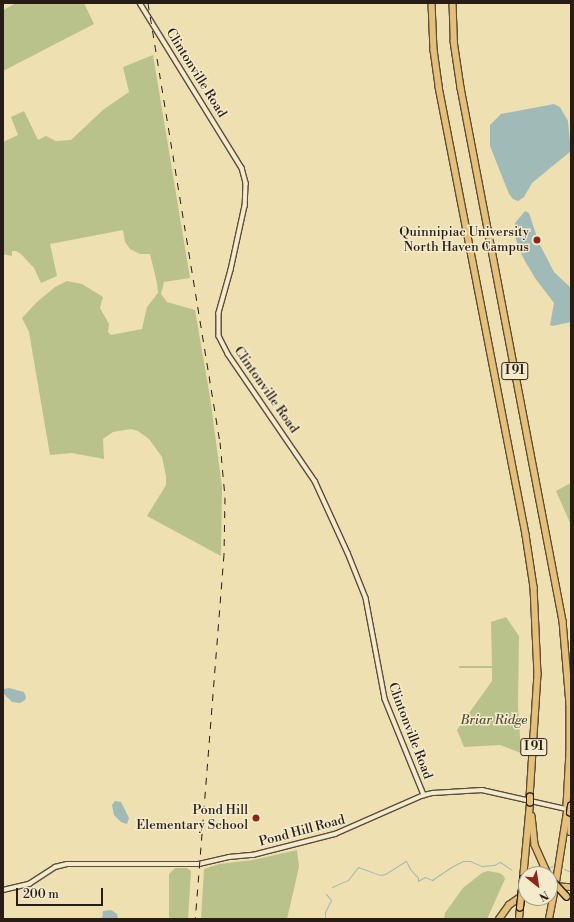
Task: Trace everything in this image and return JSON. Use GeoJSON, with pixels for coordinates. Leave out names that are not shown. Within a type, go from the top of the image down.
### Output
{"type":"FeatureCollection","features":[{"type":"Feature","properties":{"kind":"highway","name":"I 91"},"geometry":{"type":"LineString","coordinates":[[432,3],[434,50],[439,87],[533,582],[537,627],[538,674],[530,797],[519,919]]}},
{"type":"Feature","properties":{"kind":"highway","name":"I 91"},"geometry":{"type":"LineString","coordinates":[[452,3],[454,41],[460,88],[562,621],[570,705],[569,809],[558,866]]}},
{"type":"Feature","properties":{"kind":"highway"},"geometry":{"type":"LineString","coordinates":[[529,805],[535,845],[544,866]]}},
{"type":"Feature","properties":{"kind":"highway"},"geometry":{"type":"LineString","coordinates":[[569,809],[571,832]]}},
{"type":"Feature","properties":{"kind":"highway"},"geometry":{"type":"LineString","coordinates":[[558,885],[571,887]]}},
{"type":"Feature","properties":{"kind":"highway"},"geometry":{"type":"LineString","coordinates":[[558,887],[569,899]]}},
{"type":"Feature","properties":{"kind":"highway"},"geometry":{"type":"LineString","coordinates":[[499,919],[509,905],[518,899]]}},
{"type":"Feature","properties":{"kind":"highway","name":"I 91"},"geometry":{"type":"LineString","coordinates":[[548,919],[550,906]]}},
{"type":"Feature","properties":{"kind":"street","name":"Clintonville Road"},"geometry":{"type":"LineString","coordinates":[[140,3],[234,152],[242,168],[246,183],[245,206],[231,270],[219,313],[219,336],[228,354],[313,477],[348,553],[366,598],[385,699],[424,795]]}},
{"type":"Feature","properties":{"kind":"street","name":"Pond Hill Road"},"geometry":{"type":"LineString","coordinates":[[3,890],[35,881],[55,867],[67,864],[198,864],[229,857],[260,853],[335,834],[424,795],[439,792],[482,790],[569,809]]}},
{"type":"Feature","properties":{"kind":"green space"},"geometry":{"type":"Polygon","coordinates":[[[16,3],[84,3],[94,24],[3,71],[3,10],[16,3]]]}},
{"type":"Feature","properties":{"kind":"green space"},"geometry":{"type":"Polygon","coordinates":[[[153,55],[190,278],[164,282],[161,294],[167,302],[195,310],[210,397],[222,487],[221,556],[147,516],[166,485],[166,476],[162,457],[149,439],[138,431],[131,429],[113,432],[103,439],[104,459],[72,453],[50,455],[29,332],[22,318],[37,302],[55,287],[67,281],[82,284],[103,297],[100,308],[109,324],[108,332],[111,335],[142,329],[147,307],[158,293],[150,254],[140,254],[130,249],[125,242],[123,230],[50,244],[57,276],[41,283],[34,268],[21,254],[16,251],[12,251],[12,256],[3,254],[3,142],[18,135],[11,117],[24,111],[38,140],[46,136],[56,141],[71,140],[104,109],[129,92],[123,67],[153,55]]]}},
{"type":"Feature","properties":{"kind":"green space"},"geometry":{"type":"Polygon","coordinates":[[[571,483],[571,525],[556,491],[571,483]]]}},
{"type":"Feature","properties":{"kind":"green space","name":"Briar Ridge"},"geometry":{"type":"Polygon","coordinates":[[[506,617],[519,636],[518,706],[521,753],[500,745],[464,747],[457,730],[492,681],[492,668],[459,668],[459,666],[492,666],[491,622],[506,617]]]}},
{"type":"Feature","properties":{"kind":"green space"},"geometry":{"type":"Polygon","coordinates":[[[297,850],[299,867],[287,919],[201,919],[204,869],[219,864],[253,860],[297,850]]]}},
{"type":"Feature","properties":{"kind":"green space"},"geometry":{"type":"Polygon","coordinates":[[[175,868],[187,868],[191,871],[188,919],[169,919],[169,874],[175,868]]]}},
{"type":"Feature","properties":{"kind":"green space"},"geometry":{"type":"Polygon","coordinates":[[[488,871],[499,873],[503,875],[505,879],[487,919],[444,919],[445,913],[463,888],[482,873],[488,871]]]}},
{"type":"Feature","properties":{"kind":"water"},"geometry":{"type":"Polygon","coordinates":[[[554,104],[560,107],[568,121],[571,151],[532,183],[524,197],[518,201],[513,199],[509,194],[490,146],[490,125],[501,114],[554,104]]]}},
{"type":"Feature","properties":{"kind":"water"},"geometry":{"type":"Polygon","coordinates":[[[525,211],[529,213],[539,243],[554,272],[571,288],[571,322],[552,326],[550,325],[554,303],[535,278],[525,261],[518,247],[514,232],[515,223],[525,211]]]}},
{"type":"Feature","properties":{"kind":"water"},"geometry":{"type":"Polygon","coordinates":[[[9,688],[24,692],[26,697],[25,700],[20,703],[12,702],[3,693],[4,689],[9,688]]]}},
{"type":"Feature","properties":{"kind":"water"},"geometry":{"type":"Polygon","coordinates":[[[115,801],[121,802],[129,818],[127,824],[121,822],[114,815],[112,805],[115,801]]]}},
{"type":"Feature","properties":{"kind":"water"},"geometry":{"type":"Polygon","coordinates":[[[111,910],[117,914],[118,919],[102,919],[103,911],[111,910]]]}},
{"type":"Feature","properties":{"kind":"waterway"},"geometry":{"type":"LineString","coordinates":[[332,887],[348,880],[358,867],[380,875],[385,874],[406,861],[410,869],[418,878],[418,881],[425,877],[432,880],[463,861],[470,861],[481,866],[494,865],[500,862],[512,870]]}},
{"type":"Feature","properties":{"kind":"waterway"},"geometry":{"type":"LineString","coordinates":[[564,869],[571,872]]}},
{"type":"Feature","properties":{"kind":"waterway"},"geometry":{"type":"LineString","coordinates":[[325,919],[325,912],[331,900],[326,894]]}},
{"type":"Feature","properties":{"kind":"railway"},"geometry":{"type":"LineString","coordinates":[[148,3],[220,442],[225,497],[224,554],[195,919]]}},
{"type":"Feature","properties":{"kind":"place","name":"Quinnipiac University North Haven Campus"},"geometry":{"type":"Point","coordinates":[537,240]}},
{"type":"Feature","properties":{"kind":"place","name":"Pond Hill Elementary School"},"geometry":{"type":"Point","coordinates":[256,818]}}]}
